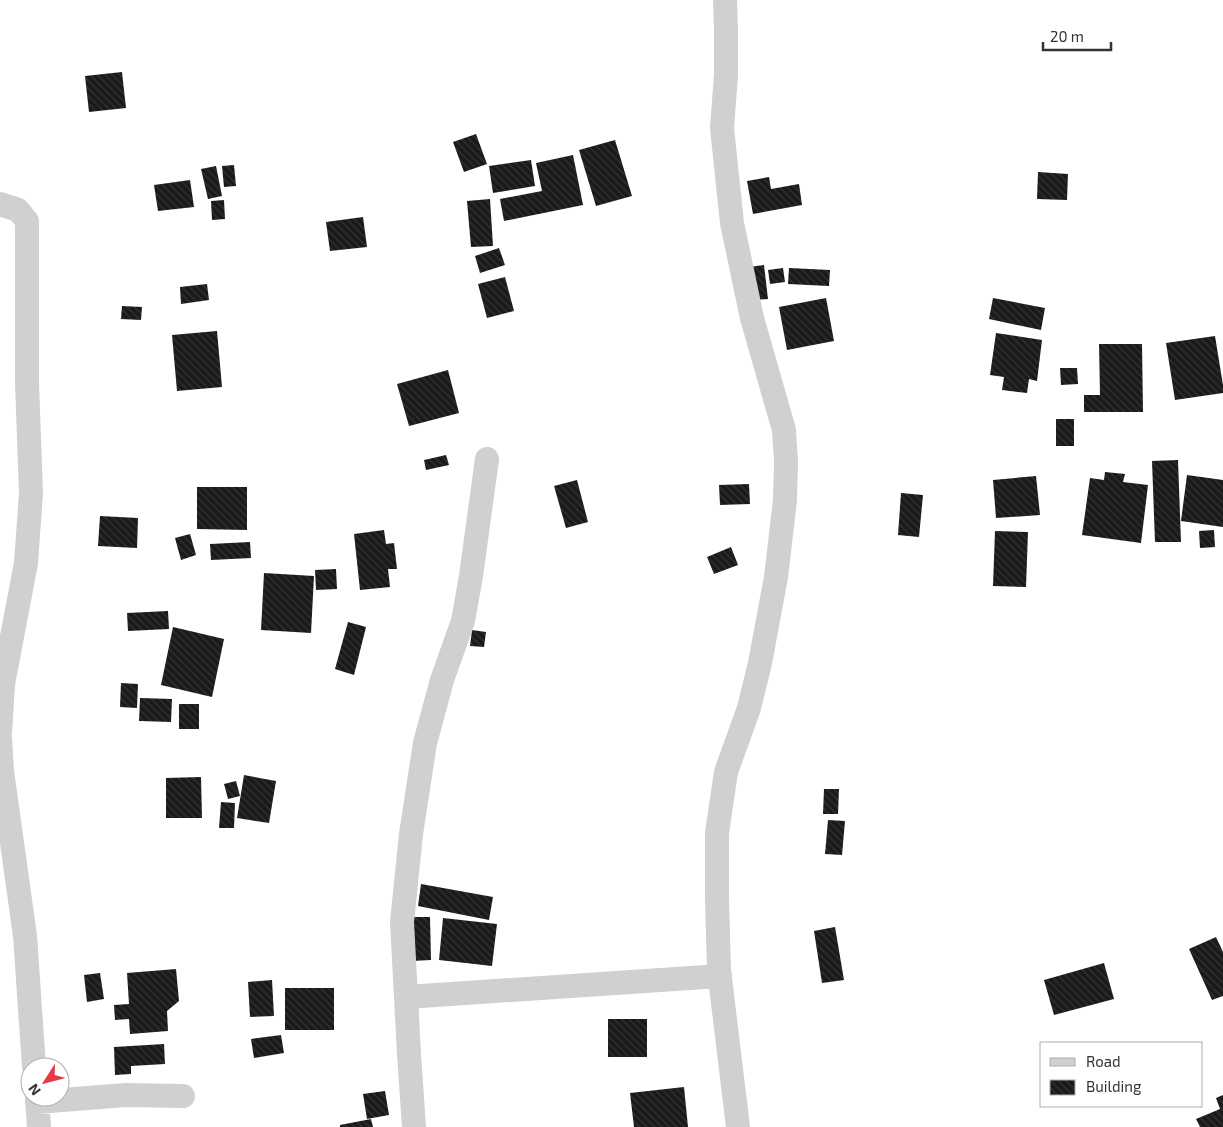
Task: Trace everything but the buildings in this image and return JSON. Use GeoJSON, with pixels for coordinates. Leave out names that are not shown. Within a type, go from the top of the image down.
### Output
{"type":"FeatureCollection","features":[{"type":"Feature","properties":{"kind":"street"},"geometry":{"type":"LineString","coordinates":[[725,0],[726,75],[722,128],[732,223],[752,318],[784,430],[786,462],[776,577],[760,663],[749,708],[726,772],[717,833],[716,899],[720,976],[738,1127]]}},
{"type":"Feature","properties":{"kind":"street"},"geometry":{"type":"LineString","coordinates":[[0,204],[18,210],[28,222],[27,364],[30,493],[26,563],[3,684],[0,733]]}},
{"type":"Feature","properties":{"kind":"street"},"geometry":{"type":"LineString","coordinates":[[414,1127],[402,922],[411,834],[425,743],[442,680],[463,620],[487,458]]}},
{"type":"Feature","properties":{"kind":"street"},"geometry":{"type":"LineString","coordinates":[[0,738],[2,771],[25,936],[33,1057]]}},
{"type":"Feature","properties":{"kind":"street"},"geometry":{"type":"LineString","coordinates":[[406,997],[720,976]]}},
{"type":"Feature","properties":{"kind":"street"},"geometry":{"type":"LineString","coordinates":[[70,1098],[126,1095],[183,1096]]}},
{"type":"Feature","properties":{"kind":"street"},"geometry":{"type":"LineString","coordinates":[[37,1107],[38,1127]]}}]}
